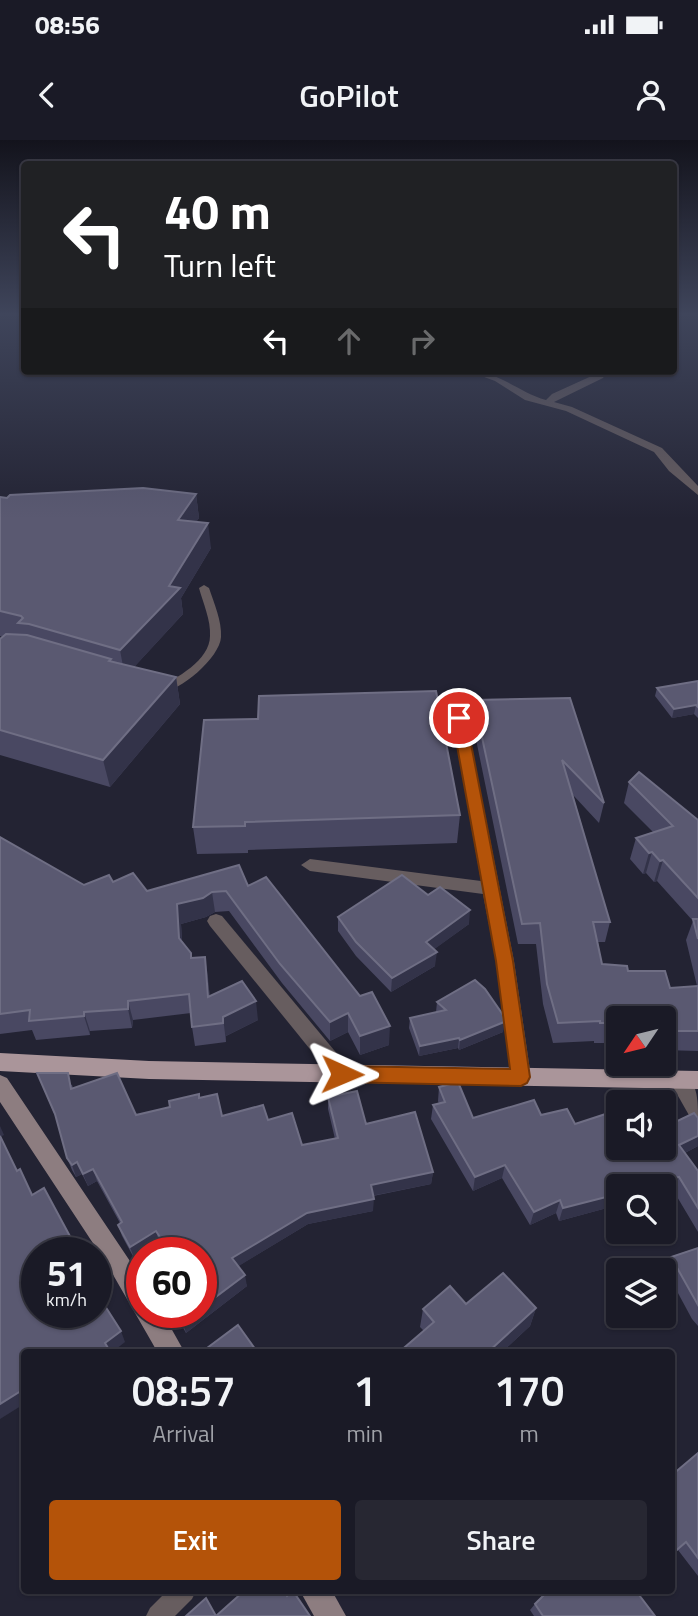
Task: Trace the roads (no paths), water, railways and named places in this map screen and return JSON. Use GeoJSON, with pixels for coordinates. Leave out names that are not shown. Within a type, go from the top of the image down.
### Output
{"type":"FeatureCollection","features":[{"type":"Feature","properties":{"kind":"main road"},"geometry":{"type":"LineString","coordinates":[[0,1062],[149,1070],[689,1080]]}},
{"type":"Feature","properties":{"kind":"main road"},"geometry":{"type":"LineString","coordinates":[[0,1084],[126,1275]]}},
{"type":"Feature","properties":{"kind":"main road"},"geometry":{"type":"LineString","coordinates":[[157,1328],[170,1349]]}},
{"type":"Feature","properties":{"kind":"main road"},"geometry":{"type":"LineString","coordinates":[[318,1594],[331,1616]]}},
{"type":"Feature","properties":{"kind":"street"},"geometry":{"type":"LineString","coordinates":[[503,382],[528,398],[549,402],[658,450],[698,492]]}},
{"type":"Feature","properties":{"kind":"street"},"geometry":{"type":"LineString","coordinates":[[549,402],[555,396],[587,382]]}},
{"type":"Feature","properties":{"kind":"street"},"geometry":{"type":"LineString","coordinates":[[459,718],[492,889],[521,1077]]}},
{"type":"Feature","properties":{"kind":"street"},"geometry":{"type":"LineString","coordinates":[[310,864],[492,889]]}},
{"type":"Feature","properties":{"kind":"street"},"geometry":{"type":"LineString","coordinates":[[216,921],[342,1074]]}},
{"type":"Feature","properties":{"kind":"street"},"geometry":{"type":"LineString","coordinates":[[689,1080],[698,1110]]}},
{"type":"Feature","properties":{"kind":"lane"},"geometry":{"type":"LineString","coordinates":[[150,690],[163,690],[177,684],[215,647],[216,637],[204,588]]}},
{"type":"Feature","properties":{"kind":"lane"},"geometry":{"type":"LineString","coordinates":[[158,1616],[181,1594]]}}]}
